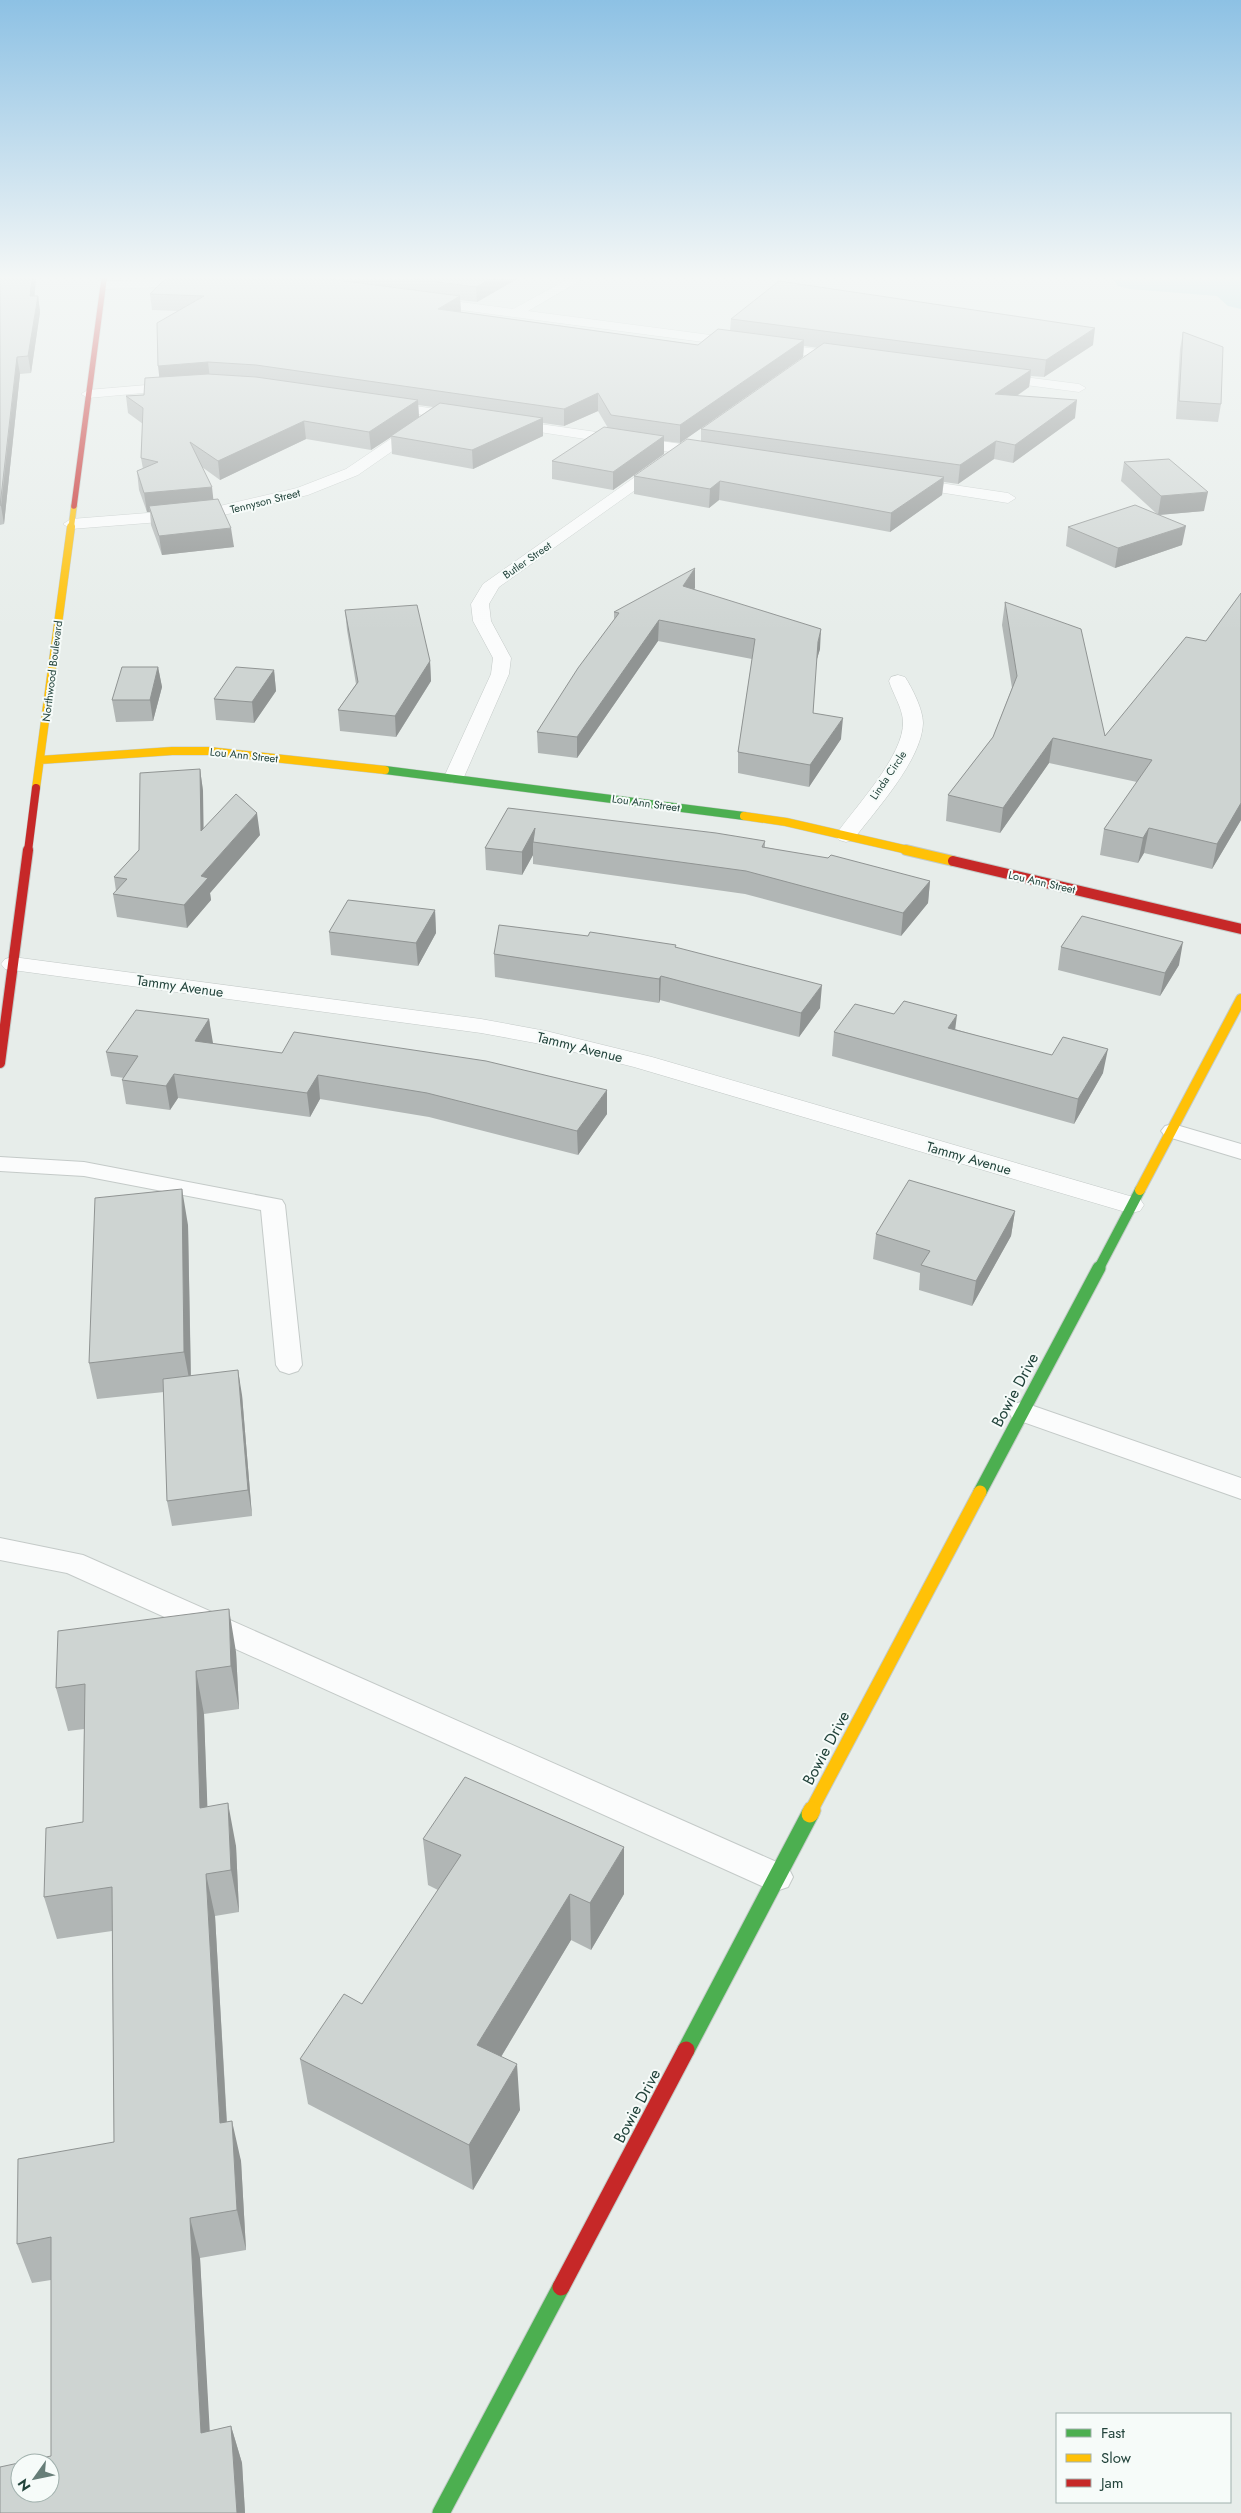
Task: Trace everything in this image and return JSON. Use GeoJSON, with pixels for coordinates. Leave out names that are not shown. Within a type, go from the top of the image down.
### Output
{"type":"FeatureCollection","features":[{"type":"Feature","properties":{"kind":"street","name":"Northwood Boulevard"},"geometry":{"type":"LineString","coordinates":[[0,1063],[88,396]]}},
{"type":"Feature","properties":{"kind":"street"},"geometry":{"type":"LineString","coordinates":[[371,404],[724,455]]}},
{"type":"Feature","properties":{"kind":"street","name":"Tennyson Street"},"geometry":{"type":"LineString","coordinates":[[71,524],[211,513],[302,492],[352,472],[438,414]]}},
{"type":"Feature","properties":{"kind":"street","name":"Butler Street"},"geometry":{"type":"LineString","coordinates":[[454,777],[500,674],[502,658],[482,621],[480,604],[492,584],[700,438]]}},
{"type":"Feature","properties":{"kind":"street"},"geometry":{"type":"LineString","coordinates":[[890,480],[1008,498]]}},
{"type":"Feature","properties":{"kind":"street","name":"Linda Circle"},"geometry":{"type":"LineString","coordinates":[[846,836],[900,762],[911,739],[913,721],[898,681]]}},
{"type":"Feature","properties":{"kind":"street","name":"Lou Ann Street"},"geometry":{"type":"LineString","coordinates":[[40,760],[172,751],[209,751],[454,777],[786,822],[1241,929]]}},
{"type":"Feature","properties":{"kind":"street","name":"Tammy Avenue"},"geometry":{"type":"LineString","coordinates":[[13,964],[481,1026],[546,1038],[653,1065],[1131,1206]]}},
{"type":"Feature","properties":{"kind":"street","name":"Bowie Drive"},"geometry":{"type":"LineString","coordinates":[[441,2513],[1022,1411],[1173,1131],[1241,999]]}},
{"type":"Feature","properties":{"kind":"lane"},"geometry":{"type":"LineString","coordinates":[[1173,1131],[1241,1152]]}},
{"type":"Feature","properties":{"kind":"lane"},"geometry":{"type":"LineString","coordinates":[[0,1164],[84,1168],[273,1206],[289,1365]]}},
{"type":"Feature","properties":{"kind":"lane"},"geometry":{"type":"LineString","coordinates":[[1022,1411],[1241,1489]]}},
{"type":"Feature","properties":{"kind":"lane"},"geometry":{"type":"LineString","coordinates":[[0,1548],[73,1563],[776,1877]]}},
{"type":"Feature","properties":{"kind":"building"},"geometry":{"type":"Polygon","coordinates":[[[0,396],[13,396],[0,506],[0,396]]]}},
{"type":"Feature","properties":{"kind":"building"},"geometry":{"type":"Polygon","coordinates":[[[126,396],[392,396],[418,400],[369,432],[304,421],[218,461],[190,442],[212,487],[144,493],[137,471],[158,462],[141,458],[143,408],[126,396]]]}},
{"type":"Feature","properties":{"kind":"building"},"geometry":{"type":"Polygon","coordinates":[[[475,396],[591,396],[564,409],[475,396]]]}},
{"type":"Feature","properties":{"kind":"building"},"geometry":{"type":"Polygon","coordinates":[[[600,396],[722,396],[680,425],[611,415],[600,396]]]}},
{"type":"Feature","properties":{"kind":"building"},"geometry":{"type":"Polygon","coordinates":[[[748,396],[1026,396],[1077,400],[1015,445],[996,441],[960,465],[701,429],[748,396]]]}},
{"type":"Feature","properties":{"kind":"building"},"geometry":{"type":"Polygon","coordinates":[[[1179,396],[1221,396],[1221,404],[1179,401],[1179,396]]]}},
{"type":"Feature","properties":{"kind":"building"},"geometry":{"type":"Polygon","coordinates":[[[440,403],[543,418],[472,450],[391,436],[440,403]]]}},
{"type":"Feature","properties":{"kind":"building"},"geometry":{"type":"Polygon","coordinates":[[[604,427],[664,436],[613,472],[552,461],[604,427]]]}},
{"type":"Feature","properties":{"kind":"building"},"geometry":{"type":"Polygon","coordinates":[[[687,439],[944,477],[891,513],[720,481],[710,489],[634,476],[687,439]]]}},
{"type":"Feature","properties":{"kind":"building"},"geometry":{"type":"Polygon","coordinates":[[[1169,459],[1208,492],[1161,496],[1124,462],[1169,459]]]}},
{"type":"Feature","properties":{"kind":"building"},"geometry":{"type":"Polygon","coordinates":[[[218,499],[231,528],[159,536],[149,506],[218,499]]]}},
{"type":"Feature","properties":{"kind":"building"},"geometry":{"type":"Polygon","coordinates":[[[1135,505],[1186,526],[1118,548],[1068,527],[1135,505]]]}},
{"type":"Feature","properties":{"kind":"building"},"geometry":{"type":"Polygon","coordinates":[[[695,568],[683,586],[821,629],[818,642],[813,713],[843,718],[810,765],[738,752],[755,639],[659,620],[577,737],[537,732],[578,668],[619,613],[614,612],[695,568]]]}},
{"type":"Feature","properties":{"kind":"building"},"geometry":{"type":"Polygon","coordinates":[[[1241,593],[1241,803],[1217,844],[1149,828],[1143,838],[1104,829],[1152,760],[1053,738],[1003,808],[948,795],[993,737],[1017,676],[1005,602],[1081,629],[1105,736],[1186,637],[1206,641],[1241,593]]]}},
{"type":"Feature","properties":{"kind":"building"},"geometry":{"type":"Polygon","coordinates":[[[417,605],[430,661],[395,716],[338,710],[358,682],[345,610],[417,605]]]}},
{"type":"Feature","properties":{"kind":"building"},"geometry":{"type":"Polygon","coordinates":[[[122,667],[158,667],[150,700],[112,700],[122,667]]]}},
{"type":"Feature","properties":{"kind":"building"},"geometry":{"type":"Polygon","coordinates":[[[236,667],[274,670],[252,702],[214,699],[236,667]]]}},
{"type":"Feature","properties":{"kind":"building"},"geometry":{"type":"Polygon","coordinates":[[[200,769],[201,831],[236,794],[257,813],[201,876],[208,878],[184,905],[113,894],[127,879],[114,877],[139,850],[140,773],[200,769]]]}},
{"type":"Feature","properties":{"kind":"building"},"geometry":{"type":"Polygon","coordinates":[[[508,808],[716,833],[765,841],[762,847],[828,858],[831,855],[930,881],[903,913],[746,871],[533,842],[535,828],[522,852],[485,848],[508,808]]]}},
{"type":"Feature","properties":{"kind":"building"},"geometry":{"type":"Polygon","coordinates":[[[348,900],[435,910],[416,943],[329,932],[348,900]]]}},
{"type":"Feature","properties":{"kind":"building"},"geometry":{"type":"Polygon","coordinates":[[[1082,916],[1183,942],[1165,973],[1061,947],[1082,916]]]}},
{"type":"Feature","properties":{"kind":"building"},"geometry":{"type":"Polygon","coordinates":[[[499,925],[588,936],[590,932],[676,945],[675,947],[822,985],[801,1013],[661,976],[659,979],[494,954],[499,925]]]}},
{"type":"Feature","properties":{"kind":"building"},"geometry":{"type":"Polygon","coordinates":[[[904,1001],[957,1015],[948,1028],[1052,1055],[1063,1037],[1108,1049],[1078,1099],[834,1032],[855,1004],[894,1014],[904,1001]]]}},
{"type":"Feature","properties":{"kind":"building"},"geometry":{"type":"Polygon","coordinates":[[[136,1010],[209,1019],[195,1041],[282,1053],[294,1032],[486,1061],[607,1090],[577,1131],[427,1093],[318,1075],[307,1093],[174,1074],[166,1086],[122,1080],[138,1056],[106,1052],[136,1010]]]}},
{"type":"Feature","properties":{"kind":"building"},"geometry":{"type":"Polygon","coordinates":[[[909,1180],[1015,1211],[976,1281],[921,1265],[930,1251],[876,1234],[909,1180]]]}},
{"type":"Feature","properties":{"kind":"building"},"geometry":{"type":"Polygon","coordinates":[[[182,1189],[184,1352],[89,1363],[95,1198],[182,1189]]]}},
{"type":"Feature","properties":{"kind":"building"},"geometry":{"type":"Polygon","coordinates":[[[238,1370],[248,1490],[167,1501],[163,1379],[238,1370]]]}},
{"type":"Feature","properties":{"kind":"building"},"geometry":{"type":"Polygon","coordinates":[[[229,1609],[231,1666],[196,1671],[200,1808],[228,1803],[231,1870],[206,1874],[220,2123],[232,2121],[237,2210],[190,2218],[201,2433],[231,2426],[237,2513],[0,2513],[0,2467],[10,2465],[10,2503],[60,2503],[60,2453],[51,2453],[51,2237],[17,2244],[18,2159],[114,2142],[112,1887],[44,1897],[46,1828],[83,1822],[85,1684],[56,1688],[58,1631],[229,1609]]]}},
{"type":"Feature","properties":{"kind":"building"},"geometry":{"type":"Polygon","coordinates":[[[465,1777],[624,1847],[590,1903],[570,1894],[477,2045],[517,2064],[469,2145],[300,2059],[344,1994],[362,2004],[461,1855],[423,1839],[465,1777]]]}},
{"type":"Feature","properties":{"kind":"traffic: fast"},"geometry":{"type":"LineString","coordinates":[[385,770],[744,816]]}},
{"type":"Feature","properties":{"kind":"traffic: fast"},"geometry":{"type":"LineString","coordinates":[[980,1492],[1140,1190]]}},
{"type":"Feature","properties":{"kind":"traffic: fast"},"geometry":{"type":"LineString","coordinates":[[686,2050],[810,1814]]}},
{"type":"Feature","properties":{"kind":"traffic: fast"},"geometry":{"type":"LineString","coordinates":[[441,2513],[561,2287]]}},
{"type":"Feature","properties":{"kind":"traffic: slow"},"geometry":{"type":"LineString","coordinates":[[36,788],[74,506]]}},
{"type":"Feature","properties":{"kind":"traffic: slow"},"geometry":{"type":"LineString","coordinates":[[40,760],[172,751],[209,751],[385,770]]}},
{"type":"Feature","properties":{"kind":"traffic: slow"},"geometry":{"type":"LineString","coordinates":[[744,816],[786,822],[953,861]]}},
{"type":"Feature","properties":{"kind":"traffic: slow"},"geometry":{"type":"LineString","coordinates":[[1140,1190],[1241,999]]}},
{"type":"Feature","properties":{"kind":"traffic: slow"},"geometry":{"type":"LineString","coordinates":[[810,1814],[980,1492]]}},
{"type":"Feature","properties":{"kind":"traffic: jam"},"geometry":{"type":"LineString","coordinates":[[74,506],[89,396]]}},
{"type":"Feature","properties":{"kind":"traffic: jam"},"geometry":{"type":"LineString","coordinates":[[0,1063],[36,788]]}},
{"type":"Feature","properties":{"kind":"traffic: jam"},"geometry":{"type":"LineString","coordinates":[[953,861],[1241,929]]}},
{"type":"Feature","properties":{"kind":"traffic: jam"},"geometry":{"type":"LineString","coordinates":[[561,2287],[686,2050]]}}]}
